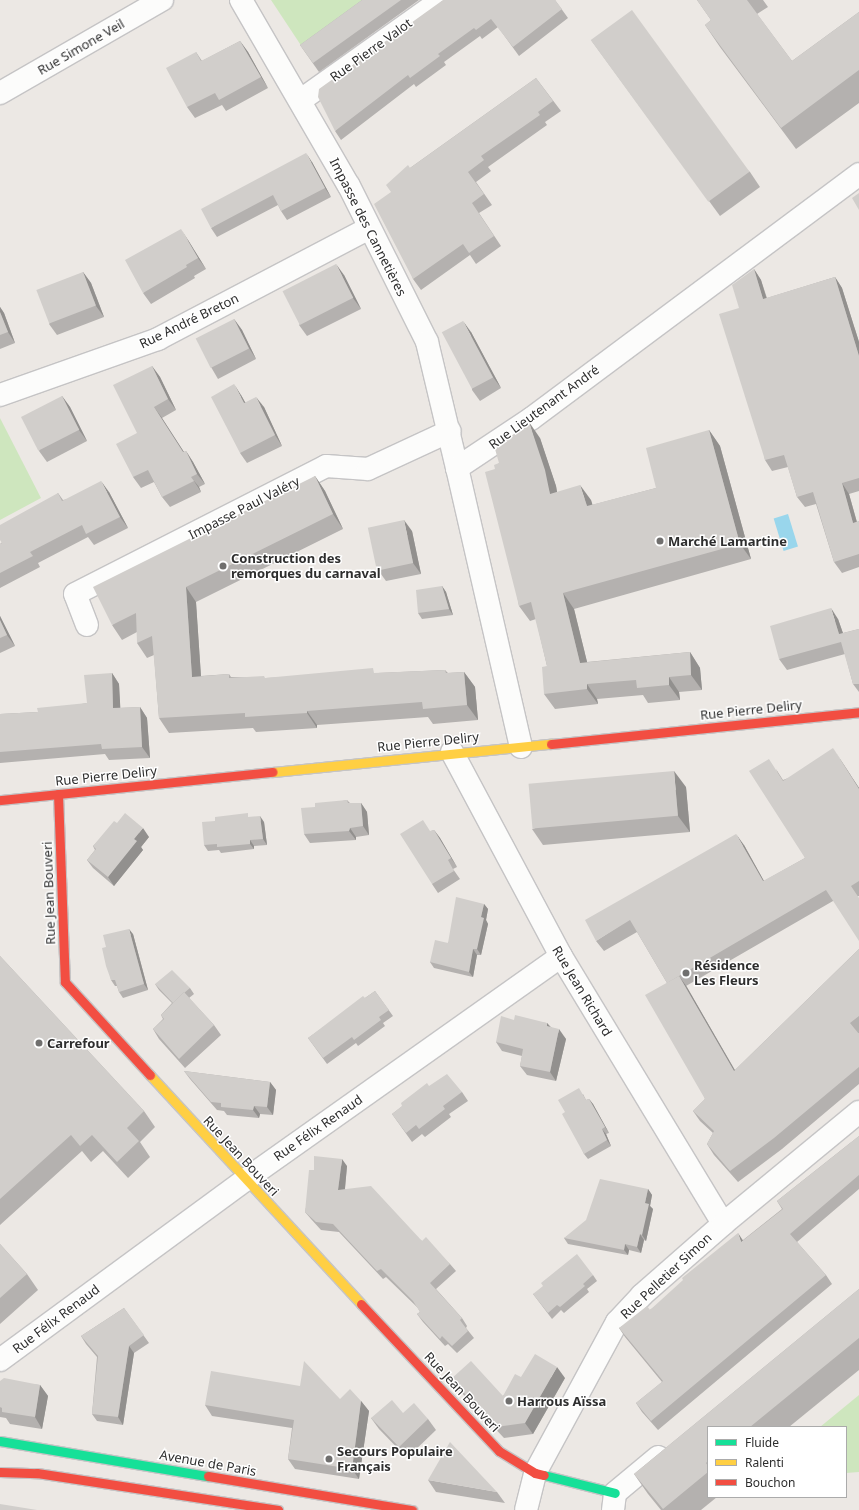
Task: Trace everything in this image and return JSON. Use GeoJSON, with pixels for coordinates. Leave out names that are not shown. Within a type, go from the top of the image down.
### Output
{"type":"FeatureCollection","features":[{"type":"Feature","properties":{"kind":"street","name":"Rue Simone Veil"},"geometry":{"type":"LineString","coordinates":[[0,93],[162,0]]}},
{"type":"Feature","properties":{"kind":"street","name":"Impasse des Cannetières"},"geometry":{"type":"LineString","coordinates":[[241,0],[301,100],[369,228],[427,342],[458,468]]}},
{"type":"Feature","properties":{"kind":"street","name":"Rue Pierre Valot"},"geometry":{"type":"LineString","coordinates":[[301,100],[441,0]]}},
{"type":"Feature","properties":{"kind":"street","name":"Rue Lieutenant André"},"geometry":{"type":"LineString","coordinates":[[458,468],[532,418],[859,174]]}},
{"type":"Feature","properties":{"kind":"street","name":"Rue André Breton"},"geometry":{"type":"LineString","coordinates":[[0,395],[158,338],[369,228]]}},
{"type":"Feature","properties":{"kind":"street","name":"Impasse Paul Valéry"},"geometry":{"type":"LineString","coordinates":[[87,625],[75,594],[326,466],[368,469],[450,431]]}},
{"type":"Feature","properties":{"kind":"street"},"geometry":{"type":"LineString","coordinates":[[458,468],[521,747]]}},
{"type":"Feature","properties":{"kind":"street","name":"Rue Pierre Deliry"},"geometry":{"type":"LineString","coordinates":[[0,800],[452,752],[521,747],[859,712]]}},
{"type":"Feature","properties":{"kind":"street","name":"Rue Jean Richard"},"geometry":{"type":"LineString","coordinates":[[452,752],[561,956],[723,1224]]}},
{"type":"Feature","properties":{"kind":"street","name":"Rue Jean Bouveri"},"geometry":{"type":"LineString","coordinates":[[58,794],[65,982],[245,1180],[499,1451],[535,1473],[614,1501]]}},
{"type":"Feature","properties":{"kind":"street","name":"Rue Félix Renaud"},"geometry":{"type":"LineString","coordinates":[[0,1360],[245,1180],[561,956]]}},
{"type":"Feature","properties":{"kind":"street","name":"Rue Pelletier Simon"},"geometry":{"type":"LineString","coordinates":[[526,1510],[535,1473],[618,1322],[642,1295],[723,1224],[859,1112]]}},
{"type":"Feature","properties":{"kind":"street","name":"Avenue de Paris"},"geometry":{"type":"LineString","coordinates":[[0,1441],[412,1510]]}},
{"type":"Feature","properties":{"kind":"street"},"geometry":{"type":"LineString","coordinates":[[614,1501],[676,1442]]}},
{"type":"Feature","properties":{"kind":"street"},"geometry":{"type":"LineString","coordinates":[[0,1472],[37,1473],[278,1510]]}},
{"type":"Feature","properties":{"kind":"green space"},"geometry":{"type":"Polygon","coordinates":[[[271,0],[379,0],[306,53],[271,0]]]}},
{"type":"Feature","properties":{"kind":"green space"},"geometry":{"type":"Polygon","coordinates":[[[0,418],[41,498],[0,520],[0,418]]]}},
{"type":"Feature","properties":{"kind":"green space"},"geometry":{"type":"Polygon","coordinates":[[[859,1395],[859,1472],[847,1473],[847,1426],[821,1426],[859,1395]]]}},
{"type":"Feature","properties":{"kind":"water"},"geometry":{"type":"Polygon","coordinates":[[[788,514],[798,547],[784,551],[774,518],[788,514]]]}},
{"type":"Feature","properties":{"kind":"building"},"geometry":{"type":"Polygon","coordinates":[[[362,0],[401,0],[313,63],[300,45],[362,0]]]}},
{"type":"Feature","properties":{"kind":"building"},"geometry":{"type":"Polygon","coordinates":[[[443,0],[555,0],[562,9],[513,47],[491,19],[476,30],[474,28],[438,54],[440,56],[410,78],[408,75],[335,131],[318,97],[319,89],[443,0]]]}},
{"type":"Feature","properties":{"kind":"building"},"geometry":{"type":"Polygon","coordinates":[[[697,0],[747,0],[792,61],[859,12],[859,70],[781,128],[705,25],[711,20],[697,0]]]}},
{"type":"Feature","properties":{"kind":"building"},"geometry":{"type":"Polygon","coordinates":[[[632,10],[750,172],[708,202],[591,40],[632,10]]]}},
{"type":"Feature","properties":{"kind":"building"},"geometry":{"type":"Polygon","coordinates":[[[240,41],[261,77],[219,100],[215,93],[187,107],[166,68],[196,52],[201,61],[240,41]]]}},
{"type":"Feature","properties":{"kind":"building"},"geometry":{"type":"Polygon","coordinates":[[[536,78],[553,101],[538,112],[540,115],[481,156],[484,160],[468,172],[484,194],[472,203],[494,236],[469,253],[463,244],[413,279],[374,204],[391,192],[386,185],[408,165],[410,168],[536,78]]]}},
{"type":"Feature","properties":{"kind":"building"},"geometry":{"type":"Polygon","coordinates":[[[306,153],[325,188],[281,211],[273,195],[211,228],[201,209],[306,153]]]}},
{"type":"Feature","properties":{"kind":"building"},"geometry":{"type":"Polygon","coordinates":[[[859,193],[859,210],[852,198],[859,193]]]}},
{"type":"Feature","properties":{"kind":"building"},"geometry":{"type":"Polygon","coordinates":[[[181,229],[198,258],[186,265],[187,267],[143,293],[125,260],[181,229]]]}},
{"type":"Feature","properties":{"kind":"building"},"geometry":{"type":"Polygon","coordinates":[[[336,264],[353,298],[300,325],[283,291],[336,264]]]}},
{"type":"Feature","properties":{"kind":"building"},"geometry":{"type":"Polygon","coordinates":[[[754,269],[763,299],[835,277],[859,356],[859,478],[842,483],[853,523],[859,521],[859,554],[834,562],[813,492],[797,497],[784,455],[765,460],[719,314],[739,308],[732,285],[754,269]]]}},
{"type":"Feature","properties":{"kind":"building"},"geometry":{"type":"Polygon","coordinates":[[[83,272],[96,306],[49,324],[36,290],[83,272]]]}},
{"type":"Feature","properties":{"kind":"building"},"geometry":{"type":"Polygon","coordinates":[[[0,312],[8,332],[0,335],[0,312]]]}},
{"type":"Feature","properties":{"kind":"building"},"geometry":{"type":"Polygon","coordinates":[[[234,319],[249,348],[211,368],[196,339],[234,319]]]}},
{"type":"Feature","properties":{"kind":"building"},"geometry":{"type":"Polygon","coordinates":[[[463,321],[493,378],[472,389],[442,332],[463,321]]]}},
{"type":"Feature","properties":{"kind":"building"},"geometry":{"type":"Polygon","coordinates":[[[152,366],[168,399],[154,407],[183,452],[186,451],[197,474],[191,477],[194,481],[162,497],[148,470],[133,477],[116,444],[137,433],[113,385],[152,366]]]}},
{"type":"Feature","properties":{"kind":"building"},"geometry":{"type":"Polygon","coordinates":[[[234,384],[244,403],[256,397],[275,435],[240,453],[211,397],[234,384]]]}},
{"type":"Feature","properties":{"kind":"building"},"geometry":{"type":"Polygon","coordinates":[[[62,396],[79,430],[38,451],[21,417],[62,396]]]}},
{"type":"Feature","properties":{"kind":"building"},"geometry":{"type":"Polygon","coordinates":[[[529,422],[545,470],[550,494],[580,485],[587,506],[656,488],[646,448],[709,430],[740,544],[563,593],[580,663],[690,652],[691,675],[669,677],[669,685],[637,688],[636,680],[587,684],[587,689],[544,694],[542,667],[547,666],[531,602],[519,606],[485,472],[495,469],[494,465],[499,463],[495,449],[529,422]]]}},
{"type":"Feature","properties":{"kind":"building"},"geometry":{"type":"Polygon","coordinates":[[[315,476],[333,514],[186,587],[192,677],[229,674],[229,678],[264,676],[265,678],[373,668],[374,673],[445,670],[446,673],[464,672],[467,705],[423,709],[422,702],[307,711],[307,713],[245,717],[245,713],[159,718],[152,636],[137,643],[136,613],[112,625],[93,587],[315,476]]]}},
{"type":"Feature","properties":{"kind":"building"},"geometry":{"type":"Polygon","coordinates":[[[101,481],[120,517],[86,534],[82,525],[30,552],[33,556],[0,573],[0,544],[2,543],[0,540],[0,525],[58,493],[62,501],[101,481]]]}},
{"type":"Feature","properties":{"kind":"building"},"geometry":{"type":"Polygon","coordinates":[[[404,520],[413,563],[377,571],[368,528],[404,520]]]}},
{"type":"Feature","properties":{"kind":"building"},"geometry":{"type":"Polygon","coordinates":[[[442,586],[449,609],[418,613],[416,590],[442,586]]]}},
{"type":"Feature","properties":{"kind":"building"},"geometry":{"type":"Polygon","coordinates":[[[831,608],[839,634],[859,629],[859,684],[853,684],[841,642],[779,659],[770,626],[831,608]]]}},
{"type":"Feature","properties":{"kind":"building"},"geometry":{"type":"Polygon","coordinates":[[[0,620],[7,635],[0,638],[0,620]]]}},
{"type":"Feature","properties":{"kind":"building"},"geometry":{"type":"Polygon","coordinates":[[[112,673],[113,708],[140,707],[142,747],[102,749],[101,744],[0,752],[0,714],[38,712],[37,708],[87,703],[84,675],[112,673]]]}},
{"type":"Feature","properties":{"kind":"building"},"geometry":{"type":"Polygon","coordinates":[[[833,748],[859,789],[859,881],[851,886],[859,898],[859,941],[826,890],[667,983],[630,920],[596,941],[585,920],[736,834],[763,881],[805,858],[749,771],[769,759],[783,781],[833,748]]]}},
{"type":"Feature","properties":{"kind":"building"},"geometry":{"type":"Polygon","coordinates":[[[674,771],[678,816],[532,829],[529,784],[674,771]]]}},
{"type":"Feature","properties":{"kind":"building"},"geometry":{"type":"Polygon","coordinates":[[[347,800],[348,803],[361,803],[363,826],[350,828],[349,831],[304,834],[301,808],[315,807],[315,803],[347,800]]]}},
{"type":"Feature","properties":{"kind":"building"},"geometry":{"type":"Polygon","coordinates":[[[125,813],[143,828],[134,839],[137,841],[108,877],[87,860],[96,849],[93,846],[114,821],[117,823],[125,813]]]}},
{"type":"Feature","properties":{"kind":"building"},"geometry":{"type":"Polygon","coordinates":[[[248,813],[248,817],[260,816],[263,839],[250,840],[250,844],[217,847],[217,844],[204,845],[202,822],[215,821],[215,817],[248,813]]]}},
{"type":"Feature","properties":{"kind":"building"},"geometry":{"type":"Polygon","coordinates":[[[423,820],[430,831],[434,830],[451,858],[448,860],[454,871],[432,884],[400,834],[423,820]]]}},
{"type":"Feature","properties":{"kind":"building"},"geometry":{"type":"Polygon","coordinates":[[[456,897],[484,904],[481,917],[484,918],[477,949],[473,949],[469,972],[430,962],[435,940],[448,943],[456,897]]]}},
{"type":"Feature","properties":{"kind":"building"},"geometry":{"type":"Polygon","coordinates":[[[129,929],[144,984],[119,992],[115,980],[111,980],[106,966],[102,948],[106,947],[103,935],[129,929]]]}},
{"type":"Feature","properties":{"kind":"building"},"geometry":{"type":"Polygon","coordinates":[[[859,949],[859,1016],[850,1023],[859,1034],[859,1067],[774,1138],[730,1171],[707,1144],[714,1131],[693,1111],[705,1099],[645,995],[679,976],[734,1071],[859,949]]]}},
{"type":"Feature","properties":{"kind":"building","name":"Carrefour"},"geometry":{"type":"Polygon","coordinates":[[[0,956],[144,1111],[127,1128],[139,1141],[117,1162],[92,1135],[80,1146],[71,1135],[0,1199],[0,956]]]}},
{"type":"Feature","properties":{"kind":"building"},"geometry":{"type":"Polygon","coordinates":[[[172,970],[190,988],[173,1003],[155,984],[172,970]]]}},
{"type":"Feature","properties":{"kind":"building"},"geometry":{"type":"Polygon","coordinates":[[[375,991],[389,1010],[379,1017],[381,1020],[354,1040],[352,1037],[323,1058],[308,1038],[363,996],[365,998],[375,991]]]}},
{"type":"Feature","properties":{"kind":"building"},"geometry":{"type":"Polygon","coordinates":[[[184,992],[214,1025],[179,1059],[153,1029],[164,1019],[161,1015],[184,992]]]}},
{"type":"Feature","properties":{"kind":"building"},"geometry":{"type":"Polygon","coordinates":[[[515,1015],[547,1023],[547,1026],[559,1029],[550,1072],[520,1066],[523,1049],[496,1042],[501,1016],[514,1020],[515,1015]]]}},
{"type":"Feature","properties":{"kind":"building"},"geometry":{"type":"Polygon","coordinates":[[[184,1071],[270,1082],[267,1107],[254,1106],[253,1110],[221,1107],[221,1103],[211,1102],[184,1071]]]}},
{"type":"Feature","properties":{"kind":"building"},"geometry":{"type":"Polygon","coordinates":[[[447,1074],[462,1092],[443,1106],[445,1109],[419,1129],[416,1125],[406,1133],[392,1114],[402,1106],[401,1103],[427,1083],[429,1086],[447,1074]]]}},
{"type":"Feature","properties":{"kind":"building"},"geometry":{"type":"Polygon","coordinates":[[[579,1088],[586,1100],[589,1099],[605,1127],[602,1129],[607,1140],[584,1154],[562,1114],[565,1112],[558,1100],[579,1088]]]}},
{"type":"Feature","properties":{"kind":"building"},"geometry":{"type":"Polygon","coordinates":[[[859,1136],[859,1175],[790,1234],[826,1275],[651,1421],[636,1403],[663,1381],[619,1328],[647,1306],[650,1310],[683,1280],[682,1278],[738,1233],[741,1242],[783,1209],[777,1201],[859,1136]]]}},
{"type":"Feature","properties":{"kind":"building"},"geometry":{"type":"Polygon","coordinates":[[[314,1156],[342,1159],[338,1190],[371,1186],[422,1241],[426,1237],[450,1264],[430,1283],[462,1318],[460,1320],[468,1331],[452,1346],[442,1336],[440,1339],[417,1314],[420,1312],[413,1301],[381,1269],[377,1271],[333,1224],[316,1222],[305,1212],[309,1170],[314,1170],[314,1156]]]}},
{"type":"Feature","properties":{"kind":"building"},"geometry":{"type":"Polygon","coordinates":[[[600,1179],[648,1189],[645,1203],[649,1204],[642,1235],[640,1234],[637,1247],[625,1244],[624,1250],[564,1238],[586,1220],[600,1179]]]}},
{"type":"Feature","properties":{"kind":"building"},"geometry":{"type":"Polygon","coordinates":[[[0,1244],[27,1274],[0,1298],[0,1244]]]}},
{"type":"Feature","properties":{"kind":"building"},"geometry":{"type":"Polygon","coordinates":[[[577,1254],[593,1275],[583,1284],[585,1286],[560,1307],[557,1305],[548,1313],[533,1294],[543,1286],[541,1283],[577,1254]]]}},
{"type":"Feature","properties":{"kind":"building"},"geometry":{"type":"Polygon","coordinates":[[[859,1289],[859,1338],[751,1426],[707,1426],[707,1473],[663,1509],[634,1474],[859,1289]]]}},
{"type":"Feature","properties":{"kind":"building"},"geometry":{"type":"Polygon","coordinates":[[[124,1308],[144,1335],[129,1346],[118,1417],[92,1414],[98,1356],[81,1336],[124,1308]]]}},
{"type":"Feature","properties":{"kind":"building"},"geometry":{"type":"Polygon","coordinates":[[[535,1354],[557,1367],[525,1423],[496,1427],[451,1379],[471,1361],[503,1396],[515,1374],[521,1377],[535,1354]]]}},
{"type":"Feature","properties":{"kind":"building"},"geometry":{"type":"Polygon","coordinates":[[[304,1361],[340,1399],[350,1389],[361,1401],[352,1469],[288,1459],[294,1420],[205,1405],[211,1371],[300,1386],[304,1361]]]}},
{"type":"Feature","properties":{"kind":"building"},"geometry":{"type":"Polygon","coordinates":[[[4,1378],[40,1385],[35,1417],[2,1412],[2,1408],[0,1407],[0,1381],[4,1378]]]}},
{"type":"Feature","properties":{"kind":"building"},"geometry":{"type":"Polygon","coordinates":[[[392,1400],[403,1413],[414,1403],[428,1419],[399,1447],[371,1418],[392,1400]]]}},
{"type":"Feature","properties":{"kind":"building"},"geometry":{"type":"Polygon","coordinates":[[[450,1442],[497,1492],[428,1480],[450,1442]]]}},
{"type":"Feature","properties":{"kind":"building"},"geometry":{"type":"Polygon","coordinates":[[[0,1504],[37,1510],[0,1510],[0,1504]]]}},
{"type":"Feature","properties":{"kind":"traffic: fast"},"geometry":{"type":"LineString","coordinates":[[0,1441],[208,1476]]}},
{"type":"Feature","properties":{"kind":"traffic: fast"},"geometry":{"type":"LineString","coordinates":[[544,1475],[615,1493]]}},
{"type":"Feature","properties":{"kind":"traffic: slow"},"geometry":{"type":"LineString","coordinates":[[273,772],[551,744]]}},
{"type":"Feature","properties":{"kind":"traffic: slow"},"geometry":{"type":"LineString","coordinates":[[150,1075],[361,1304]]}},
{"type":"Feature","properties":{"kind":"traffic: jam"},"geometry":{"type":"LineString","coordinates":[[551,744],[859,712]]}},
{"type":"Feature","properties":{"kind":"traffic: jam"},"geometry":{"type":"LineString","coordinates":[[0,800],[273,772]]}},
{"type":"Feature","properties":{"kind":"traffic: jam"},"geometry":{"type":"LineString","coordinates":[[58,794],[65,982],[150,1075]]}},
{"type":"Feature","properties":{"kind":"traffic: jam"},"geometry":{"type":"LineString","coordinates":[[361,1304],[499,1451],[535,1473],[544,1475]]}},
{"type":"Feature","properties":{"kind":"traffic: jam"},"geometry":{"type":"LineString","coordinates":[[0,1472],[37,1473],[278,1510]]}},
{"type":"Feature","properties":{"kind":"traffic: jam"},"geometry":{"type":"LineString","coordinates":[[208,1476],[412,1510]]}},
{"type":"Feature","properties":{"kind":"place","name":"Marché Lamartine"},"geometry":{"type":"Point","coordinates":[660,541]}},
{"type":"Feature","properties":{"kind":"place","name":"Construction des remorques du carnaval"},"geometry":{"type":"Point","coordinates":[223,566]}},
{"type":"Feature","properties":{"kind":"place","name":"Résidence Les Fleurs"},"geometry":{"type":"Point","coordinates":[686,973]}},
{"type":"Feature","properties":{"kind":"place","name":"Carrefour"},"geometry":{"type":"Point","coordinates":[39,1043]}},
{"type":"Feature","properties":{"kind":"place","name":"Harrous Aïssa"},"geometry":{"type":"Point","coordinates":[509,1401]}},
{"type":"Feature","properties":{"kind":"place","name":"Secours Populaire Français"},"geometry":{"type":"Point","coordinates":[329,1459]}}]}
